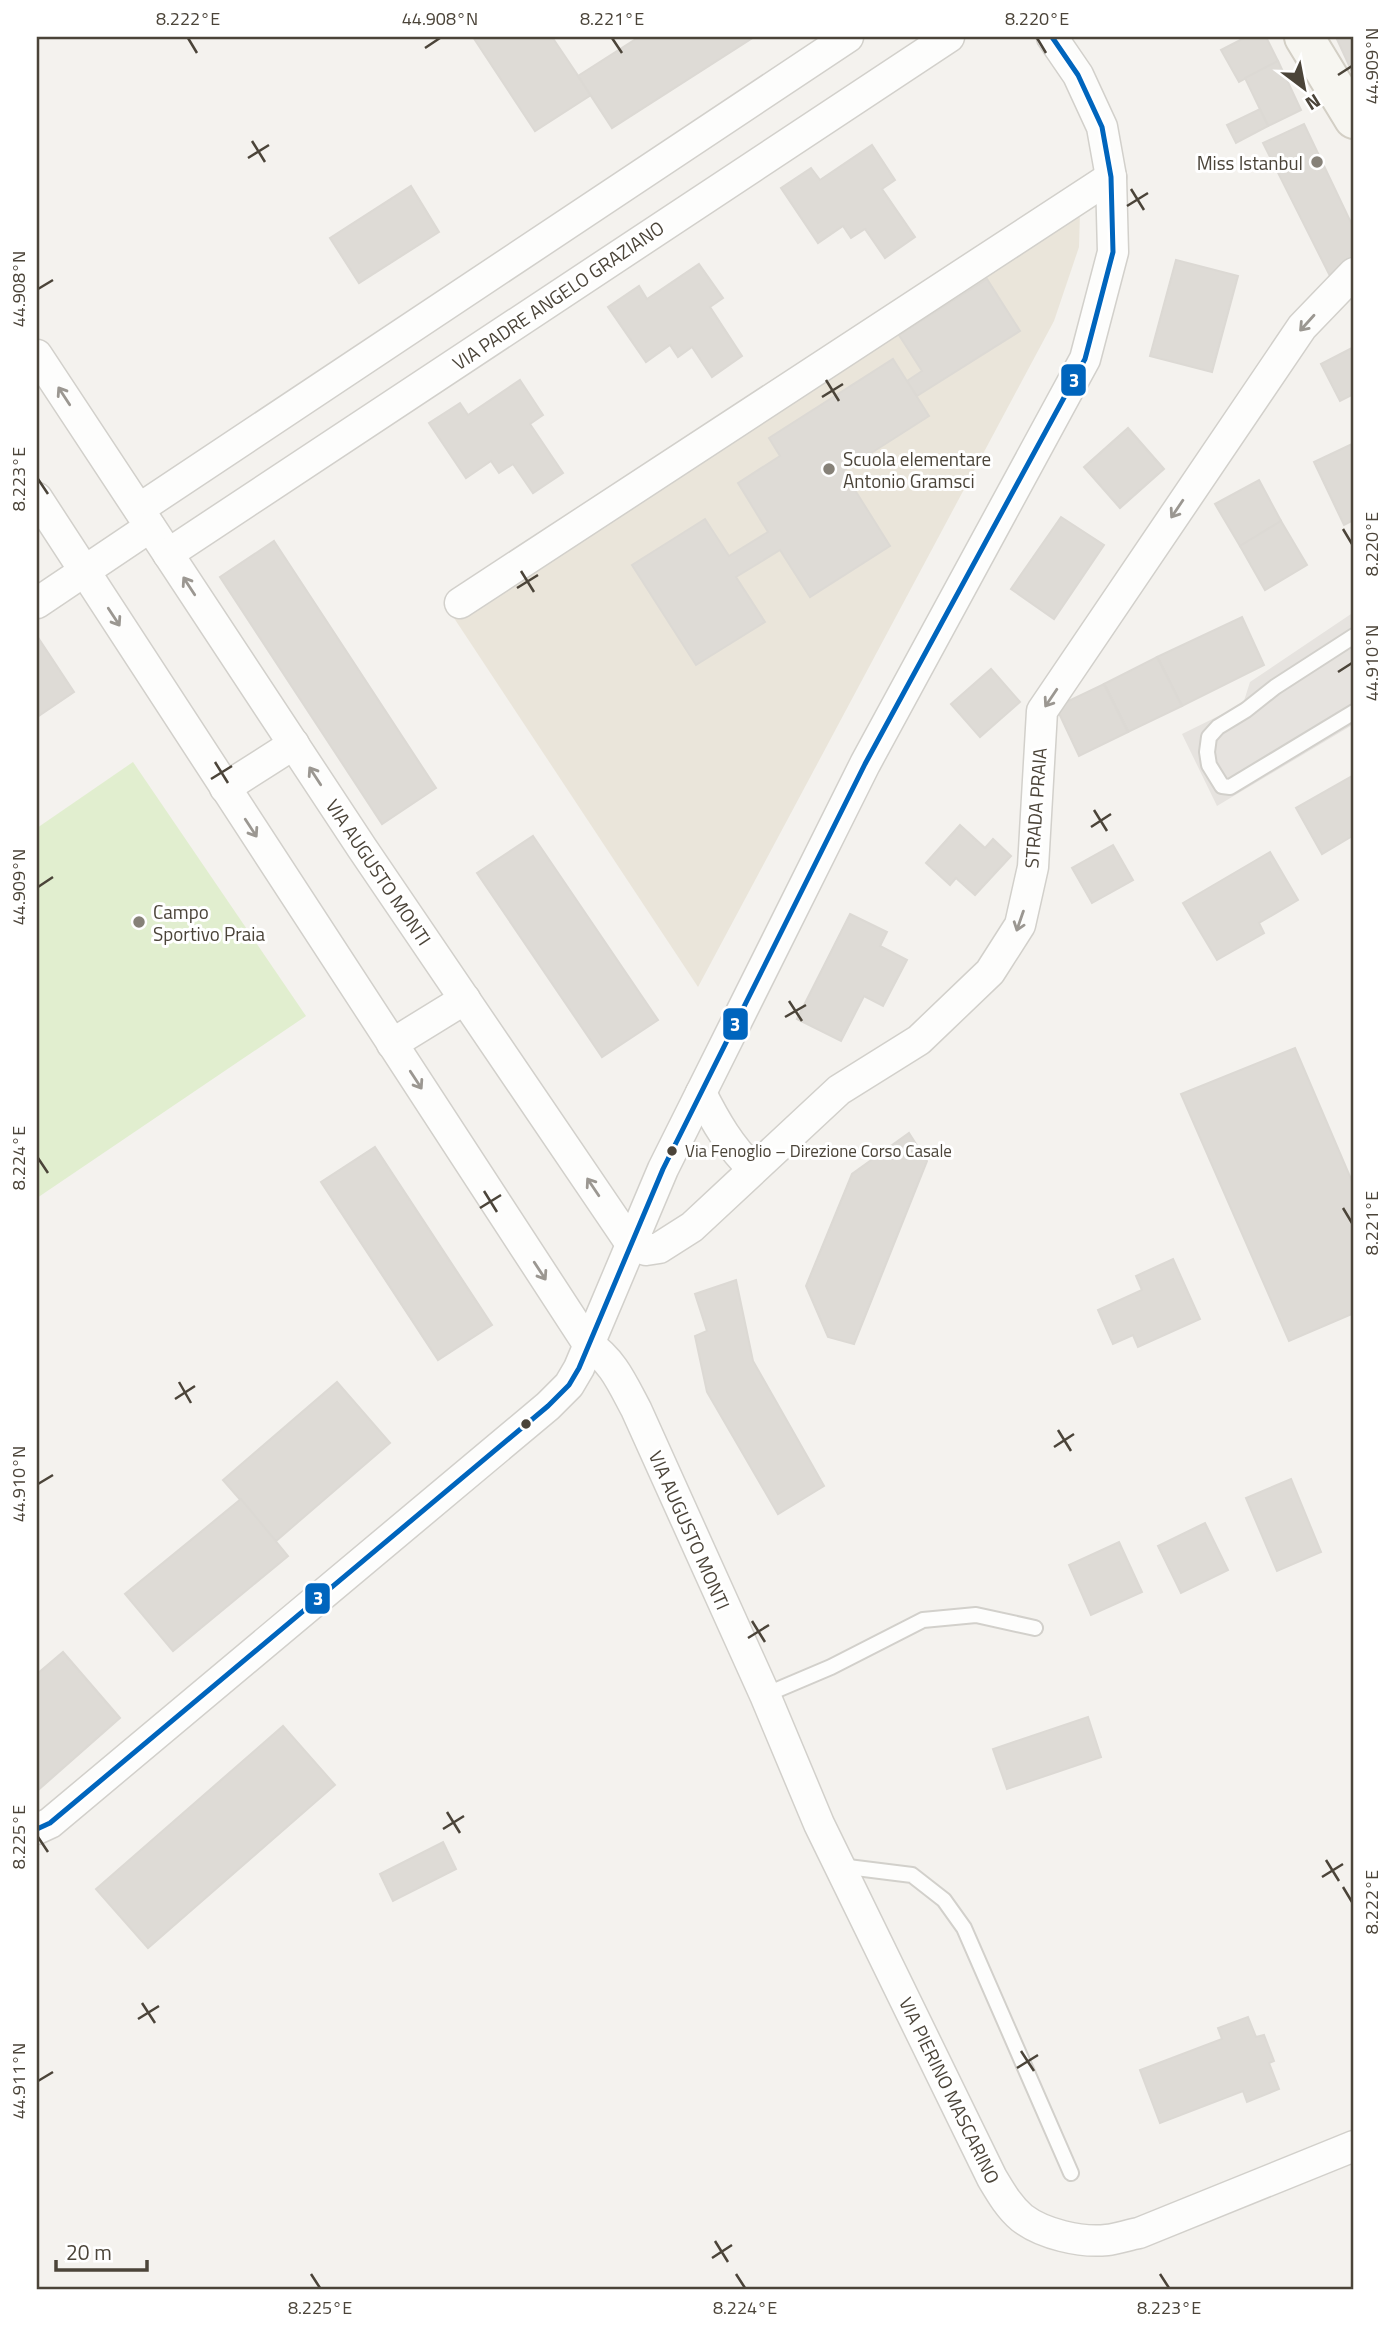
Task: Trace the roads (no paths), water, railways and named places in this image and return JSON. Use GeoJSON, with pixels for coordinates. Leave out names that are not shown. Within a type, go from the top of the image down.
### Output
{"type":"FeatureCollection","features":[{"type":"Feature","properties":{"kind":"street"},"geometry":{"type":"LineString","coordinates":[[37,603],[85,572],[144,518],[848,37]]}},
{"type":"Feature","properties":{"kind":"street","name":"VIA PADRE ANGELO GRAZIANO"},"geometry":{"type":"LineString","coordinates":[[168,554],[949,37]]}},
{"type":"Feature","properties":{"kind":"street"},"geometry":{"type":"LineString","coordinates":[[37,1829],[50,1823],[548,1406],[569,1385],[581,1364],[663,1169],[865,764],[1084,359],[1113,252],[1111,177],[1102,127],[1078,75],[1052,37]]}},
{"type":"Feature","properties":{"kind":"street"},"geometry":{"type":"LineString","coordinates":[[1304,37],[1354,119]]}},
{"type":"Feature","properties":{"kind":"street"},"geometry":{"type":"LineString","coordinates":[[460,603],[1111,177]]}},
{"type":"Feature","properties":{"kind":"street","name":"STRADA PRAIA"},"geometry":{"type":"LineString","coordinates":[[631,1244],[646,1250],[659,1248],[692,1227],[839,1090],[919,1040],[990,972],[1020,925],[1032,867],[1042,711],[1302,327],[1354,273]]}},
{"type":"Feature","properties":{"kind":"street","name":"VIA AUGUSTO MONTI"},"geometry":{"type":"LineString","coordinates":[[37,355],[294,744],[631,1244]]}},
{"type":"Feature","properties":{"kind":"street","name":"VIA AUGUSTO MONTI"},"geometry":{"type":"LineString","coordinates":[[37,498],[588,1344],[614,1367],[636,1409],[840,1866]]}},
{"type":"Feature","properties":{"kind":"street"},"geometry":{"type":"LineString","coordinates":[[225,788],[294,744]]}},
{"type":"Feature","properties":{"kind":"street"},"geometry":{"type":"LineString","coordinates":[[392,1044],[465,999]]}},
{"type":"Feature","properties":{"kind":"street"},"geometry":{"type":"LineString","coordinates":[[701,1093],[716,1124],[753,1169]]}},
{"type":"Feature","properties":{"kind":"street","name":"VIA PIERINO MASCARINO"},"geometry":{"type":"LineString","coordinates":[[840,1866],[992,2178],[1005,2200],[1032,2223],[1062,2235],[1086,2240],[1107,2240],[1139,2233],[1354,2146]]}},
{"type":"Feature","properties":{"kind":"lane"},"geometry":{"type":"LineString","coordinates":[[1354,636],[1218,727],[1209,737],[1209,765],[1222,786],[1230,787],[1354,712]]}},
{"type":"Feature","properties":{"kind":"lane"},"geometry":{"type":"LineString","coordinates":[[765,1695],[831,1667],[923,1620],[976,1615],[1035,1628]]}},
{"type":"Feature","properties":{"kind":"lane"},"geometry":{"type":"LineString","coordinates":[[840,1866],[912,1875],[944,1900],[964,1928],[1071,2173]]}},
{"type":"Feature","properties":{"kind":"place","name":"Miss Istanbul"},"geometry":{"type":"Point","coordinates":[1317,162]}},
{"type":"Feature","properties":{"kind":"place","name":"Scuola elementare Antonio Gramsci"},"geometry":{"type":"Point","coordinates":[829,469]}},
{"type":"Feature","properties":{"kind":"place","name":"Campo Sportivo Praia"},"geometry":{"type":"Point","coordinates":[139,922]}},
{"type":"Feature","properties":{"kind":"place","name":"Via Fenoglio – Direzione Corso Casale"},"geometry":{"type":"Point","coordinates":[672,1151]}}]}
